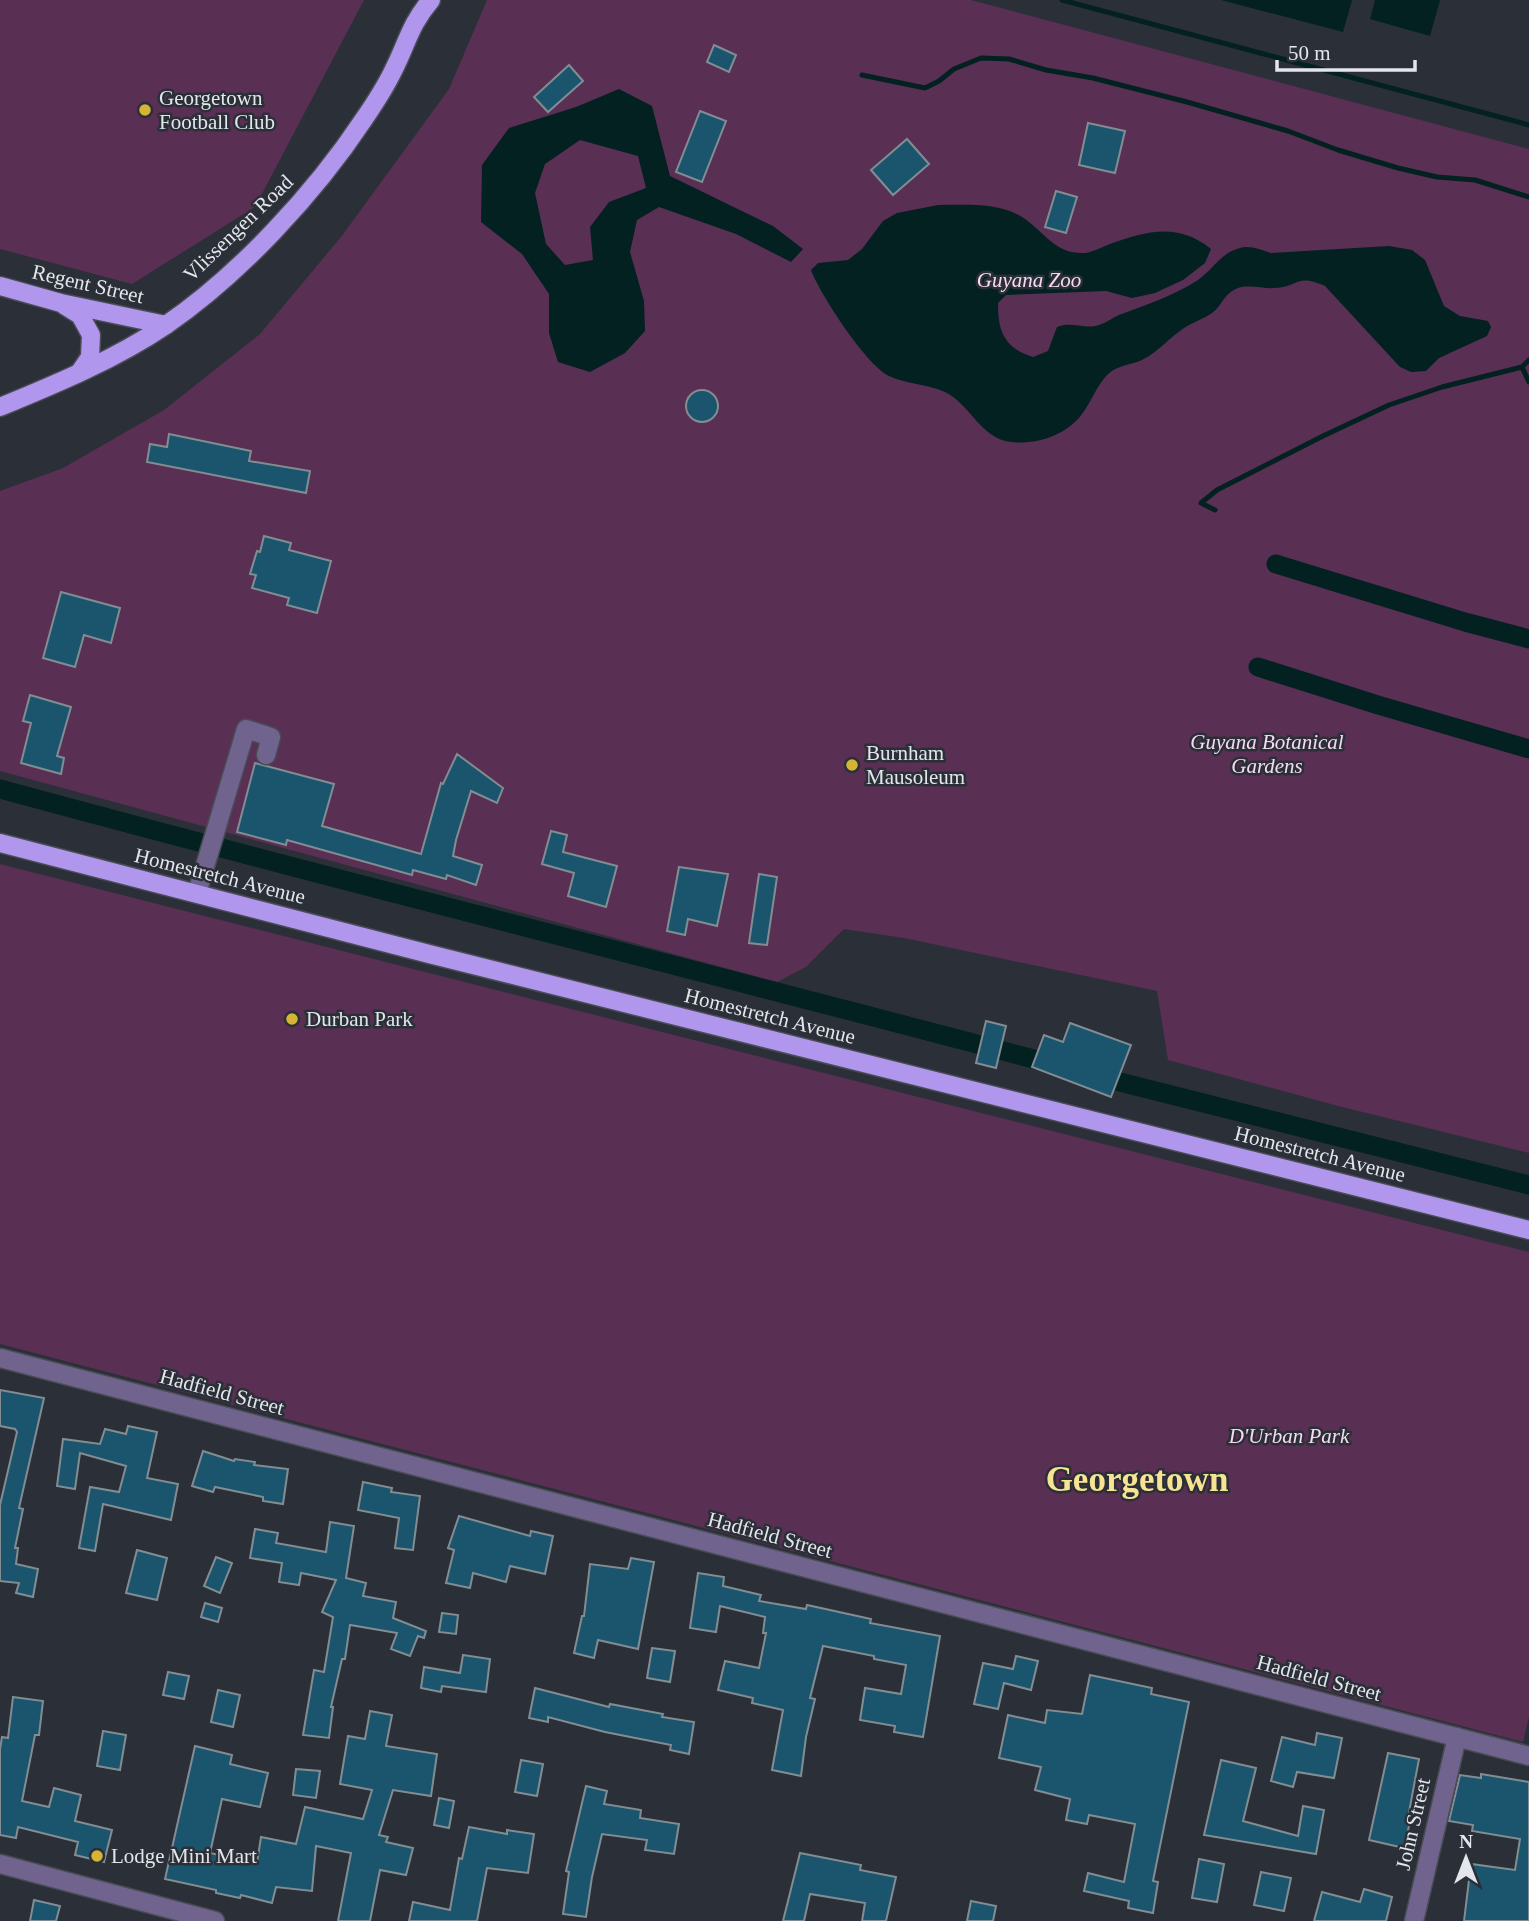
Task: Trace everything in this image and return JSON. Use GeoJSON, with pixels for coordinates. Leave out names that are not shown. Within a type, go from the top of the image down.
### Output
{"type":"FeatureCollection","features":[{"type":"Feature","properties":{"kind":"main road","name":"Vlissengen Road"},"geometry":{"type":"LineString","coordinates":[[0,407],[79,373],[166,325],[223,279],[292,213],[363,121],[394,70],[417,9],[432,0]]}},
{"type":"Feature","properties":{"kind":"main road","name":"Regent Street"},"geometry":{"type":"LineString","coordinates":[[0,286],[61,303],[166,325]]}},
{"type":"Feature","properties":{"kind":"main road"},"geometry":{"type":"LineString","coordinates":[[61,303],[80,315],[91,335],[90,358],[79,373]]}},
{"type":"Feature","properties":{"kind":"main road","name":"Homestretch Avenue"},"geometry":{"type":"LineString","coordinates":[[0,843],[433,955],[1529,1230]]}},
{"type":"Feature","properties":{"kind":"street"},"geometry":{"type":"LineString","coordinates":[[197,893],[246,729],[271,737],[266,755]]}},
{"type":"Feature","properties":{"kind":"street","name":"Hadfield Street"},"geometry":{"type":"LineString","coordinates":[[0,1358],[1529,1756]]}},
{"type":"Feature","properties":{"kind":"street","name":"John Street"},"geometry":{"type":"LineString","coordinates":[[1414,1921],[1457,1737]]}},
{"type":"Feature","properties":{"kind":"street"},"geometry":{"type":"LineString","coordinates":[[0,1864],[215,1921]]}},
{"type":"Feature","properties":{"kind":"green space","name":"Georgetown Football Club"},"geometry":{"type":"Polygon","coordinates":[[[0,0],[364,0],[255,207],[132,284],[0,249],[0,0]]]}},
{"type":"Feature","properties":{"kind":"green space","name":"Guyana Botanical Gardens"},"geometry":{"type":"Polygon","coordinates":[[[487,0],[971,0],[1529,149],[1529,1153],[1342,1107],[1168,1060],[1157,991],[904,938],[844,929],[806,967],[777,982],[0,771],[0,491],[63,468],[164,410],[260,334],[341,237],[449,89],[487,0]]]}},
{"type":"Feature","properties":{"kind":"green space","name":"D'Urban Park"},"geometry":{"type":"Polygon","coordinates":[[[0,864],[1529,1252],[1529,1717],[1523,1742],[0,1344],[0,864]]]}},
{"type":"Feature","properties":{"kind":"shaded area"},"geometry":{"type":"Polygon","coordinates":[[[1221,0],[1352,0],[1343,32],[1221,0]]]}},
{"type":"Feature","properties":{"kind":"shaded area"},"geometry":{"type":"Polygon","coordinates":[[[1375,0],[1440,0],[1430,36],[1370,19],[1375,0]]]}},
{"type":"Feature","properties":{"kind":"shaded area"},"geometry":{"type":"Polygon","coordinates":[[[619,89],[652,106],[670,176],[773,226],[803,249],[791,262],[736,234],[659,207],[637,220],[630,252],[644,301],[645,331],[625,353],[590,372],[558,362],[549,333],[549,294],[522,254],[481,222],[482,165],[509,128],[576,107],[619,89]],[[580,140],[545,164],[535,193],[546,244],[565,265],[593,260],[590,227],[609,202],[646,188],[638,156],[580,140]]]}},
{"type":"Feature","properties":{"kind":"shaded area"},"geometry":{"type":"Polygon","coordinates":[[[938,205],[981,205],[1013,212],[1050,241],[1075,253],[1088,252],[1136,235],[1162,232],[1186,235],[1211,249],[1205,263],[1183,280],[1155,293],[1132,298],[1106,291],[1006,295],[998,303],[1001,330],[1015,349],[1033,357],[1048,351],[1057,327],[1099,325],[1159,300],[1198,280],[1227,254],[1244,247],[1271,253],[1389,246],[1412,250],[1425,260],[1444,306],[1460,316],[1488,321],[1491,327],[1487,336],[1439,358],[1426,371],[1411,372],[1400,367],[1325,286],[1303,281],[1275,288],[1242,287],[1229,293],[1212,313],[1184,328],[1148,357],[1108,374],[1082,414],[1068,428],[1040,440],[1011,442],[992,435],[962,404],[945,392],[896,379],[879,369],[845,328],[811,270],[818,263],[848,260],[862,249],[883,221],[897,213],[938,205]]]}},
{"type":"Feature","properties":{"kind":"building"},"geometry":{"type":"Polygon","coordinates":[[[714,45],[736,55],[729,72],[707,62],[714,45]]]}},
{"type":"Feature","properties":{"kind":"building"},"geometry":{"type":"Polygon","coordinates":[[[569,65],[583,81],[548,112],[534,97],[569,65]]]}},
{"type":"Feature","properties":{"kind":"building"},"geometry":{"type":"Polygon","coordinates":[[[700,111],[726,121],[702,182],[676,172],[700,111]]]}},
{"type":"Feature","properties":{"kind":"building"},"geometry":{"type":"Polygon","coordinates":[[[1088,123],[1125,131],[1115,173],[1079,165],[1088,123]]]}},
{"type":"Feature","properties":{"kind":"building"},"geometry":{"type":"Polygon","coordinates":[[[907,139],[929,164],[893,195],[871,170],[907,139]]]}},
{"type":"Feature","properties":{"kind":"building"},"geometry":{"type":"Polygon","coordinates":[[[1056,191],[1077,197],[1066,233],[1045,227],[1056,191]]]}},
{"type":"Feature","properties":{"kind":"building"},"geometry":{"type":"Polygon","coordinates":[[[702,390],[714,394],[718,406],[714,418],[702,422],[690,418],[686,406],[690,394],[702,390]]]}},
{"type":"Feature","properties":{"kind":"building"},"geometry":{"type":"Polygon","coordinates":[[[169,434],[251,451],[249,461],[310,471],[306,493],[147,462],[150,444],[167,447],[169,434]]]}},
{"type":"Feature","properties":{"kind":"building"},"geometry":{"type":"Polygon","coordinates":[[[264,536],[291,543],[289,550],[331,561],[317,613],[287,605],[289,598],[252,588],[256,575],[250,574],[264,536]]]}},
{"type":"Feature","properties":{"kind":"building"},"geometry":{"type":"Polygon","coordinates":[[[61,592],[120,608],[111,643],[84,635],[75,667],[43,658],[61,592]]]}},
{"type":"Feature","properties":{"kind":"building"},"geometry":{"type":"Polygon","coordinates":[[[30,695],[71,707],[57,756],[64,758],[61,774],[21,763],[31,723],[23,721],[30,695]]]}},
{"type":"Feature","properties":{"kind":"building"},"geometry":{"type":"Polygon","coordinates":[[[457,754],[503,788],[497,803],[471,791],[456,840],[453,856],[482,865],[476,885],[447,875],[446,879],[413,870],[412,875],[287,840],[286,845],[237,832],[255,763],[334,784],[322,826],[421,854],[441,783],[443,784],[457,754]]]}},
{"type":"Feature","properties":{"kind":"building"},"geometry":{"type":"Polygon","coordinates":[[[551,831],[567,835],[563,852],[617,866],[606,907],[568,896],[574,873],[542,864],[551,831]]]}},
{"type":"Feature","properties":{"kind":"building"},"geometry":{"type":"Polygon","coordinates":[[[679,867],[728,874],[717,926],[688,919],[685,935],[667,931],[679,867]]]}},
{"type":"Feature","properties":{"kind":"building"},"geometry":{"type":"Polygon","coordinates":[[[759,874],[777,877],[767,945],[749,943],[759,874]]]}},
{"type":"Feature","properties":{"kind":"building"},"geometry":{"type":"Polygon","coordinates":[[[986,1021],[1006,1026],[996,1068],[976,1063],[986,1021]]]}},
{"type":"Feature","properties":{"kind":"building"},"geometry":{"type":"Polygon","coordinates":[[[1070,1023],[1131,1045],[1111,1097],[1032,1067],[1044,1035],[1063,1042],[1070,1023]]]}},
{"type":"Feature","properties":{"kind":"building"},"geometry":{"type":"Polygon","coordinates":[[[0,1390],[44,1398],[19,1508],[23,1509],[15,1548],[18,1548],[16,1564],[38,1569],[33,1597],[16,1593],[19,1583],[0,1581],[0,1505],[17,1432],[15,1429],[0,1426],[0,1390]]]}},
{"type":"Feature","properties":{"kind":"building"},"geometry":{"type":"Polygon","coordinates":[[[128,1426],[157,1432],[147,1478],[178,1484],[171,1520],[103,1504],[95,1551],[79,1548],[90,1487],[119,1492],[126,1466],[80,1453],[75,1489],[57,1486],[63,1439],[100,1444],[105,1429],[126,1434],[128,1426]]]}},
{"type":"Feature","properties":{"kind":"building"},"geometry":{"type":"Polygon","coordinates":[[[203,1451],[234,1461],[235,1459],[255,1462],[254,1465],[288,1469],[283,1504],[215,1487],[213,1492],[192,1486],[203,1451]]]}},
{"type":"Feature","properties":{"kind":"building"},"geometry":{"type":"Polygon","coordinates":[[[363,1482],[392,1488],[391,1492],[420,1496],[413,1550],[395,1548],[399,1518],[358,1510],[363,1482]]]}},
{"type":"Feature","properties":{"kind":"building"},"geometry":{"type":"Polygon","coordinates":[[[459,1516],[530,1536],[531,1531],[553,1536],[545,1574],[510,1566],[506,1582],[473,1573],[470,1588],[446,1583],[454,1550],[448,1548],[459,1516]]]}},
{"type":"Feature","properties":{"kind":"building"},"geometry":{"type":"Polygon","coordinates":[[[330,1522],[354,1526],[346,1578],[366,1583],[363,1596],[396,1602],[393,1618],[426,1631],[424,1638],[418,1636],[410,1656],[391,1649],[397,1633],[350,1625],[345,1659],[342,1659],[331,1707],[329,1738],[303,1735],[314,1670],[324,1672],[333,1617],[322,1612],[336,1580],[301,1573],[299,1585],[279,1582],[282,1563],[250,1558],[255,1529],[278,1533],[276,1543],[326,1552],[330,1522]]]}},
{"type":"Feature","properties":{"kind":"building"},"geometry":{"type":"Polygon","coordinates":[[[137,1550],[167,1558],[157,1600],[126,1593],[137,1550]]]}},
{"type":"Feature","properties":{"kind":"building"},"geometry":{"type":"Polygon","coordinates":[[[216,1557],[232,1563],[220,1593],[204,1586],[216,1557]]]}},
{"type":"Feature","properties":{"kind":"building"},"geometry":{"type":"Polygon","coordinates":[[[631,1558],[654,1562],[638,1649],[598,1640],[594,1658],[574,1653],[584,1616],[590,1564],[628,1569],[631,1558]]]}},
{"type":"Feature","properties":{"kind":"building"},"geometry":{"type":"Polygon","coordinates":[[[698,1573],[724,1577],[723,1586],[761,1595],[759,1601],[806,1609],[807,1605],[871,1619],[870,1623],[940,1636],[923,1737],[894,1732],[895,1726],[860,1720],[865,1688],[901,1694],[906,1665],[823,1646],[810,1698],[815,1699],[801,1776],[772,1770],[783,1710],[752,1703],[753,1698],[718,1690],[725,1661],[759,1668],[766,1633],[763,1633],[765,1617],[720,1606],[716,1632],[690,1628],[698,1573]]]}},
{"type":"Feature","properties":{"kind":"building"},"geometry":{"type":"Polygon","coordinates":[[[205,1603],[222,1608],[218,1622],[201,1617],[205,1603]]]}},
{"type":"Feature","properties":{"kind":"building"},"geometry":{"type":"Polygon","coordinates":[[[442,1613],[458,1615],[456,1634],[439,1632],[442,1613]]]}},
{"type":"Feature","properties":{"kind":"building"},"geometry":{"type":"Polygon","coordinates":[[[652,1648],[675,1651],[670,1682],[647,1678],[652,1648]]]}},
{"type":"Feature","properties":{"kind":"building"},"geometry":{"type":"Polygon","coordinates":[[[463,1655],[490,1659],[486,1692],[442,1686],[441,1692],[421,1688],[424,1667],[460,1673],[463,1655]]]}},
{"type":"Feature","properties":{"kind":"building"},"geometry":{"type":"Polygon","coordinates":[[[1016,1656],[1038,1661],[1031,1690],[1004,1683],[998,1709],[974,1704],[983,1663],[1013,1669],[1016,1656]]]}},
{"type":"Feature","properties":{"kind":"building"},"geometry":{"type":"Polygon","coordinates":[[[168,1672],[189,1676],[184,1699],[163,1695],[168,1672]]]}},
{"type":"Feature","properties":{"kind":"building"},"geometry":{"type":"Polygon","coordinates":[[[1090,1675],[1152,1688],[1151,1694],[1189,1702],[1153,1881],[1158,1882],[1153,1913],[1128,1908],[1129,1901],[1084,1891],[1088,1873],[1124,1882],[1135,1824],[1089,1815],[1087,1824],[1066,1820],[1070,1799],[1035,1790],[1041,1767],[999,1758],[1008,1715],[1045,1723],[1047,1710],[1082,1714],[1090,1675]]]}},
{"type":"Feature","properties":{"kind":"building"},"geometry":{"type":"Polygon","coordinates":[[[535,1688],[609,1707],[610,1704],[694,1722],[689,1754],[670,1750],[671,1745],[548,1717],[548,1722],[529,1718],[535,1688]]]}},
{"type":"Feature","properties":{"kind":"building"},"geometry":{"type":"Polygon","coordinates":[[[218,1690],[240,1695],[233,1727],[211,1722],[218,1690]]]}},
{"type":"Feature","properties":{"kind":"building"},"geometry":{"type":"Polygon","coordinates":[[[13,1697],[43,1701],[39,1735],[35,1735],[22,1801],[49,1807],[54,1788],[81,1795],[75,1821],[112,1830],[104,1862],[75,1855],[78,1842],[18,1827],[16,1838],[0,1835],[0,1749],[2,1737],[8,1738],[13,1697]]]}},
{"type":"Feature","properties":{"kind":"building"},"geometry":{"type":"Polygon","coordinates":[[[370,1711],[392,1715],[386,1746],[437,1754],[431,1796],[393,1790],[379,1835],[388,1837],[386,1842],[413,1848],[406,1875],[380,1870],[370,1921],[338,1921],[351,1853],[316,1846],[312,1891],[276,1887],[272,1903],[241,1895],[240,1898],[216,1893],[216,1890],[165,1879],[195,1746],[232,1755],[230,1764],[268,1773],[260,1807],[222,1799],[210,1853],[257,1863],[261,1837],[296,1844],[305,1807],[363,1819],[372,1790],[340,1784],[348,1736],[365,1739],[370,1711]]]}},
{"type":"Feature","properties":{"kind":"building"},"geometry":{"type":"Polygon","coordinates":[[[103,1731],[126,1735],[120,1770],[97,1766],[103,1731]]]}},
{"type":"Feature","properties":{"kind":"building"},"geometry":{"type":"Polygon","coordinates":[[[1317,1733],[1342,1738],[1334,1778],[1297,1772],[1293,1787],[1271,1781],[1282,1737],[1315,1745],[1317,1733]]]}},
{"type":"Feature","properties":{"kind":"building"},"geometry":{"type":"Polygon","coordinates":[[[1388,1753],[1419,1759],[1404,1848],[1369,1840],[1388,1753]]]}},
{"type":"Feature","properties":{"kind":"building"},"geometry":{"type":"Polygon","coordinates":[[[521,1760],[543,1764],[537,1796],[515,1792],[521,1760]]]}},
{"type":"Feature","properties":{"kind":"building"},"geometry":{"type":"Polygon","coordinates":[[[1221,1760],[1256,1768],[1243,1821],[1298,1836],[1303,1806],[1324,1810],[1316,1854],[1204,1835],[1221,1760]]]}},
{"type":"Feature","properties":{"kind":"building"},"geometry":{"type":"Polygon","coordinates":[[[296,1769],[320,1771],[316,1798],[293,1795],[296,1769]]]}},
{"type":"Feature","properties":{"kind":"building"},"geometry":{"type":"Polygon","coordinates":[[[1481,1774],[1529,1782],[1529,1921],[1464,1921],[1471,1864],[1515,1870],[1520,1839],[1472,1831],[1473,1825],[1449,1821],[1460,1775],[1481,1778],[1481,1774]]]}},
{"type":"Feature","properties":{"kind":"building"},"geometry":{"type":"Polygon","coordinates":[[[586,1786],[607,1791],[604,1804],[641,1810],[640,1818],[679,1824],[674,1854],[645,1850],[647,1840],[602,1834],[586,1917],[563,1914],[569,1872],[566,1871],[586,1786]]]}},
{"type":"Feature","properties":{"kind":"building"},"geometry":{"type":"Polygon","coordinates":[[[439,1798],[454,1801],[449,1828],[434,1825],[439,1798]]]}},
{"type":"Feature","properties":{"kind":"building"},"geometry":{"type":"Polygon","coordinates":[[[469,1827],[507,1834],[507,1830],[534,1834],[528,1873],[487,1868],[477,1921],[409,1921],[413,1902],[450,1910],[459,1858],[462,1859],[469,1827]]]}},
{"type":"Feature","properties":{"kind":"building"},"geometry":{"type":"Polygon","coordinates":[[[800,1853],[861,1865],[860,1870],[896,1877],[886,1921],[862,1921],[865,1903],[810,1894],[804,1921],[783,1921],[800,1853]]]}},
{"type":"Feature","properties":{"kind":"building"},"geometry":{"type":"Polygon","coordinates":[[[1199,1859],[1224,1864],[1217,1902],[1192,1898],[1199,1859]]]}},
{"type":"Feature","properties":{"kind":"building"},"geometry":{"type":"Polygon","coordinates":[[[1261,1872],[1291,1878],[1284,1911],[1254,1905],[1261,1872]]]}},
{"type":"Feature","properties":{"kind":"building"},"geometry":{"type":"Polygon","coordinates":[[[1364,1889],[1392,1897],[1386,1921],[1314,1921],[1322,1892],[1360,1902],[1364,1889]]]}},
{"type":"Feature","properties":{"kind":"building"},"geometry":{"type":"Polygon","coordinates":[[[34,1900],[60,1906],[56,1921],[30,1921],[34,1900]]]}},
{"type":"Feature","properties":{"kind":"building"},"geometry":{"type":"Polygon","coordinates":[[[971,1901],[996,1906],[993,1921],[967,1921],[971,1901]]]}},
{"type":"Feature","properties":{"kind":"waterway"},"geometry":{"type":"LineString","coordinates":[[1062,0],[1529,125]]}},
{"type":"Feature","properties":{"kind":"waterway"},"geometry":{"type":"LineString","coordinates":[[862,75],[925,88],[954,69],[981,58],[1009,59],[1187,102],[1288,131],[1398,168],[1437,177],[1475,180],[1529,197]]}},
{"type":"Feature","properties":{"kind":"waterway"},"geometry":{"type":"LineString","coordinates":[[1215,510],[1201,503],[1217,490],[1323,436],[1389,405],[1442,387],[1522,367],[1529,360]]}},
{"type":"Feature","properties":{"kind":"waterway"},"geometry":{"type":"LineString","coordinates":[[1522,367],[1529,382]]}},
{"type":"Feature","properties":{"kind":"waterway"},"geometry":{"type":"LineString","coordinates":[[1276,564],[1529,639]]}},
{"type":"Feature","properties":{"kind":"waterway"},"geometry":{"type":"LineString","coordinates":[[1258,667],[1529,749]]}},
{"type":"Feature","properties":{"kind":"waterway"},"geometry":{"type":"LineString","coordinates":[[0,789],[1060,1066]]}},
{"type":"Feature","properties":{"kind":"waterway"},"geometry":{"type":"LineString","coordinates":[[1092,1075],[1529,1185]]}},
{"type":"Feature","properties":{"kind":"place","name":"Georgetown Football Club"},"geometry":{"type":"Point","coordinates":[145,110]}},
{"type":"Feature","properties":{"kind":"place","name":"Burnham Mausoleum"},"geometry":{"type":"Point","coordinates":[852,765]}},
{"type":"Feature","properties":{"kind":"place","name":"Durban Park"},"geometry":{"type":"Point","coordinates":[292,1019]}},
{"type":"Feature","properties":{"kind":"place","name":"Lodge Mini Mart"},"geometry":{"type":"Point","coordinates":[97,1856]}},
{"type":"Feature","properties":{"kind":"district","name":"Georgetown"},"geometry":{"type":"Point","coordinates":[1137,1479]}},
{"type":"Feature","properties":{"kind":"park label","name":"Guyana Zoo"},"geometry":{"type":"Point","coordinates":[1029,280]}}]}
